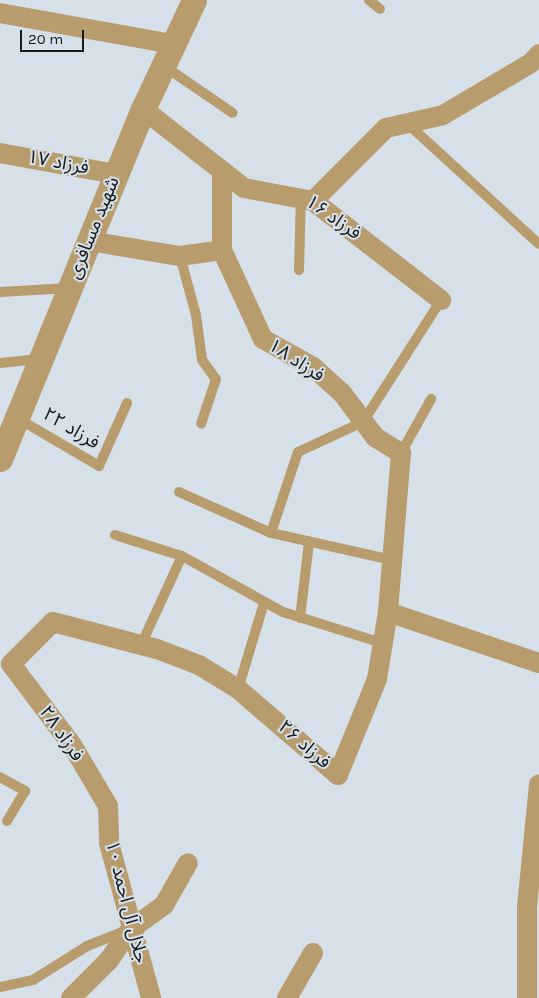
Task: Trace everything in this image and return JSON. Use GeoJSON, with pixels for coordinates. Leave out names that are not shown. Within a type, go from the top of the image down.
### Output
{"type":"FeatureCollection","features":[{"type":"Feature","properties":{"kind":"street","name":"شهید مسافری"},"geometry":{"type":"LineString","coordinates":[[0,459],[142,109],[194,0]]}},
{"type":"Feature","properties":{"kind":"street"},"geometry":{"type":"LineString","coordinates":[[0,13],[167,55]]}},
{"type":"Feature","properties":{"kind":"street"},"geometry":{"type":"LineString","coordinates":[[307,198],[386,128],[409,125],[443,115],[531,63],[539,54]]}},
{"type":"Feature","properties":{"kind":"street","name":"فرزاد ۱۶"},"geometry":{"type":"LineString","coordinates":[[142,109],[244,188],[307,198],[441,300]]}},
{"type":"Feature","properties":{"kind":"street","name":"فرزاد ۱۷"},"geometry":{"type":"LineString","coordinates":[[0,153],[116,174]]}},
{"type":"Feature","properties":{"kind":"street"},"geometry":{"type":"LineString","coordinates":[[89,240],[180,256],[222,250],[222,172]]}},
{"type":"Feature","properties":{"kind":"street","name":"فرزاد ۱۸"},"geometry":{"type":"LineString","coordinates":[[222,250],[263,339],[312,367],[342,393],[375,437],[401,453]]}},
{"type":"Feature","properties":{"kind":"street"},"geometry":{"type":"LineString","coordinates":[[401,453],[388,612],[539,663]]}},
{"type":"Feature","properties":{"kind":"street","name":"فرزاد ۲۶"},"geometry":{"type":"LineString","coordinates":[[5,662],[53,622],[141,645],[199,665],[238,689],[338,774],[377,679],[388,612]]}},
{"type":"Feature","properties":{"kind":"street","name":"فرزاد ۲۸"},"geometry":{"type":"LineString","coordinates":[[5,662],[72,745],[108,806]]}},
{"type":"Feature","properties":{"kind":"street"},"geometry":{"type":"LineString","coordinates":[[527,998],[526,907],[539,785]]}},
{"type":"Feature","properties":{"kind":"street","name":"جلال آل احمد ۱۰"},"geometry":{"type":"LineString","coordinates":[[108,806],[109,843],[151,998]]}},
{"type":"Feature","properties":{"kind":"street"},"geometry":{"type":"LineString","coordinates":[[71,998],[109,960],[131,929],[164,905],[188,862]]}},
{"type":"Feature","properties":{"kind":"street"},"geometry":{"type":"LineString","coordinates":[[287,998],[312,953]]}},
{"type":"Feature","properties":{"kind":"lane"},"geometry":{"type":"LineString","coordinates":[[369,0],[380,9]]}},
{"type":"Feature","properties":{"kind":"lane"},"geometry":{"type":"LineString","coordinates":[[167,55],[233,113]]}},
{"type":"Feature","properties":{"kind":"lane"},"geometry":{"type":"LineString","coordinates":[[409,125],[539,244]]}},
{"type":"Feature","properties":{"kind":"lane"},"geometry":{"type":"LineString","coordinates":[[298,270],[307,198]]}},
{"type":"Feature","properties":{"kind":"lane"},"geometry":{"type":"LineString","coordinates":[[180,256],[196,315],[202,360],[216,379],[201,424]]}},
{"type":"Feature","properties":{"kind":"lane"},"geometry":{"type":"LineString","coordinates":[[0,292],[70,288]]}},
{"type":"Feature","properties":{"kind":"lane"},"geometry":{"type":"LineString","coordinates":[[271,533],[298,452],[363,422],[441,300]]}},
{"type":"Feature","properties":{"kind":"lane"},"geometry":{"type":"LineString","coordinates":[[0,363],[41,359]]}},
{"type":"Feature","properties":{"kind":"lane"},"geometry":{"type":"LineString","coordinates":[[401,453],[431,399]]}},
{"type":"Feature","properties":{"kind":"lane","name":"فرزاد ۲۲"},"geometry":{"type":"LineString","coordinates":[[17,418],[99,466],[127,404]]}},
{"type":"Feature","properties":{"kind":"lane"},"geometry":{"type":"LineString","coordinates":[[179,492],[271,533],[392,560]]}},
{"type":"Feature","properties":{"kind":"lane"},"geometry":{"type":"LineString","coordinates":[[114,534],[182,556],[264,603],[300,618],[384,644]]}},
{"type":"Feature","properties":{"kind":"lane"},"geometry":{"type":"LineString","coordinates":[[300,618],[309,542]]}},
{"type":"Feature","properties":{"kind":"lane"},"geometry":{"type":"LineString","coordinates":[[141,645],[182,556]]}},
{"type":"Feature","properties":{"kind":"lane"},"geometry":{"type":"LineString","coordinates":[[238,689],[264,603]]}},
{"type":"Feature","properties":{"kind":"lane"},"geometry":{"type":"LineString","coordinates":[[0,777],[25,791],[7,821]]}},
{"type":"Feature","properties":{"kind":"lane"},"geometry":{"type":"LineString","coordinates":[[0,987],[33,980],[87,946],[131,929]]}}]}
